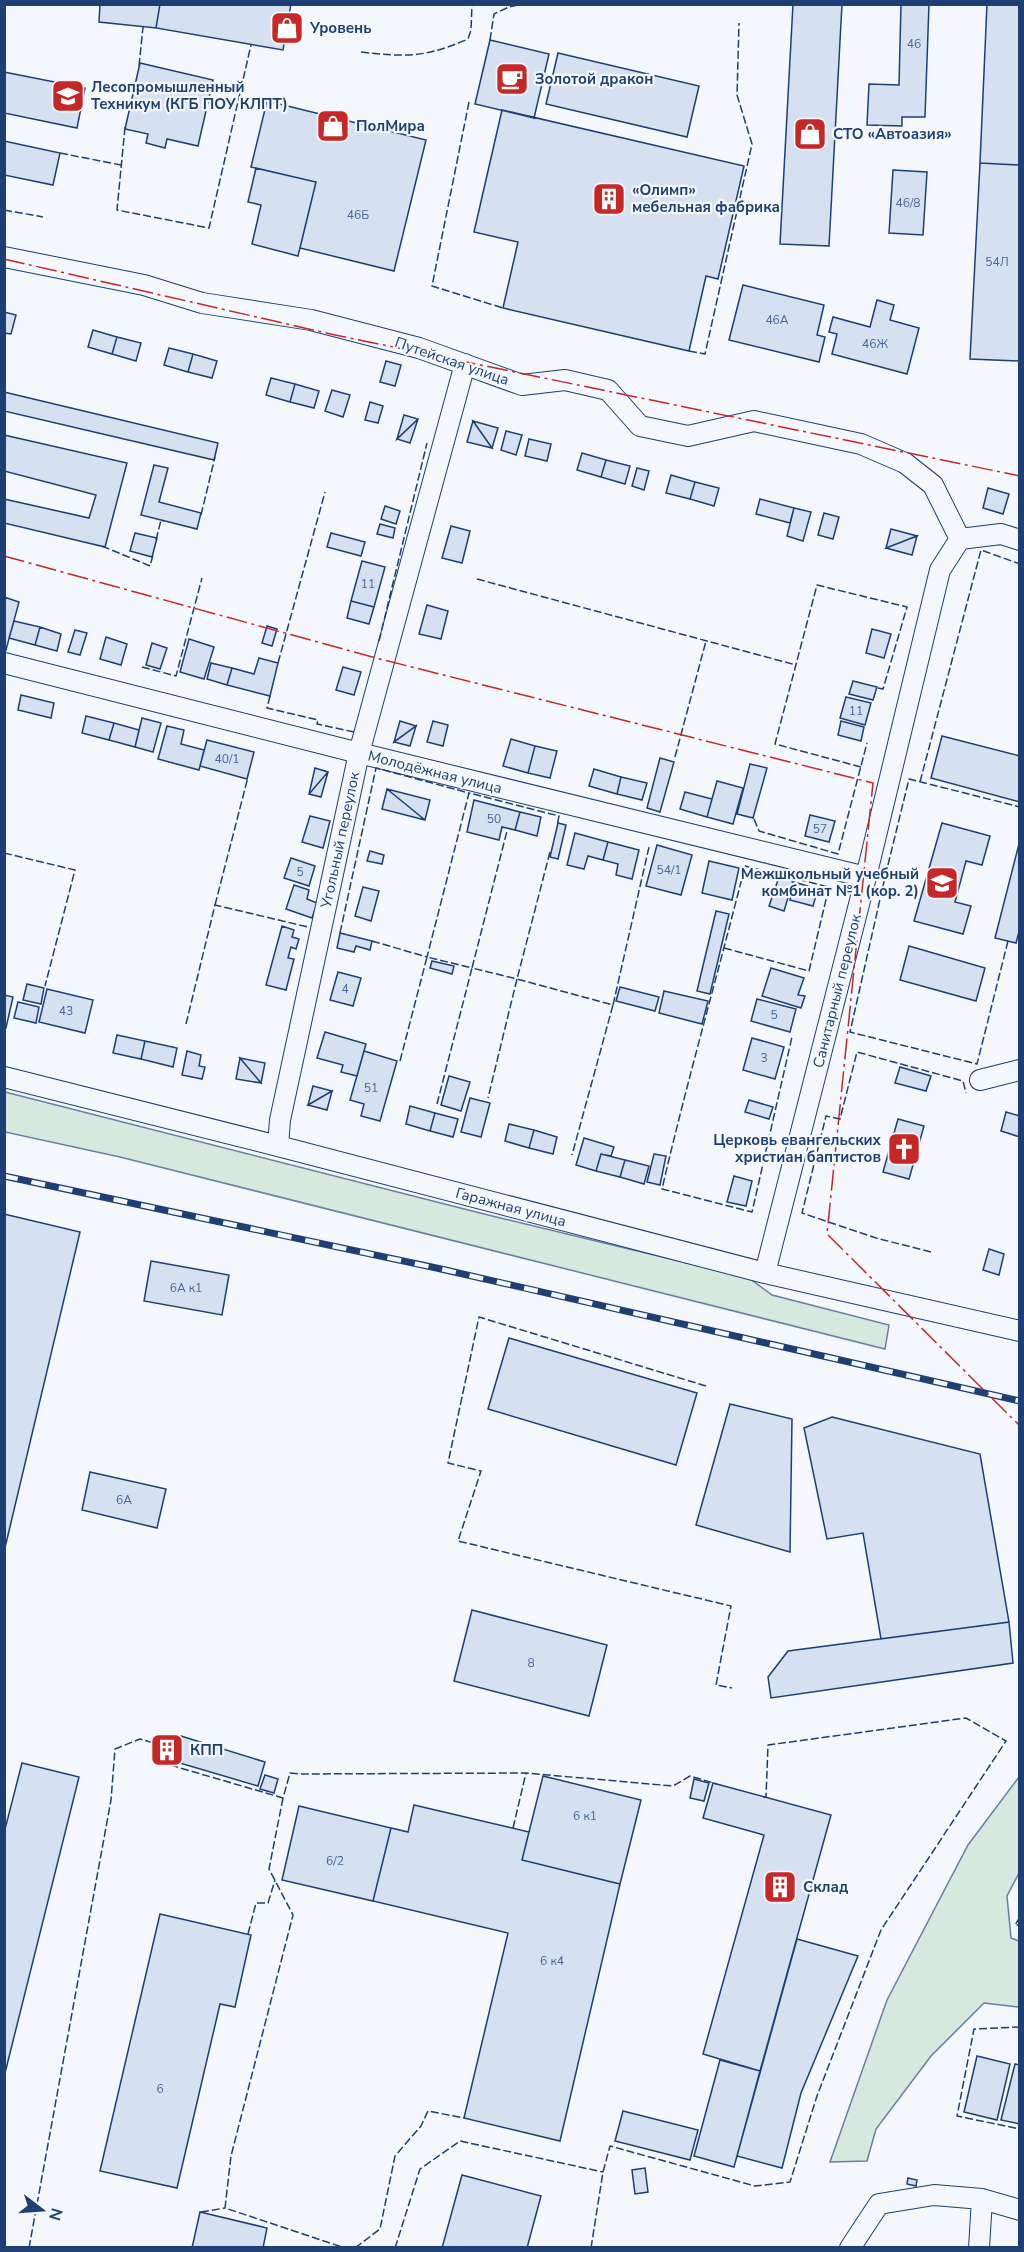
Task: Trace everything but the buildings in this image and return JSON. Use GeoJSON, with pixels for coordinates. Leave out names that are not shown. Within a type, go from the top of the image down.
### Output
{"type":"FeatureCollection","features":[{"type":"Feature","properties":{"kind":"street","name":"Путейская улица"},"geometry":{"type":"LineString","coordinates":[[4,257],[144,285],[202,303],[311,320],[419,348],[522,385],[565,380],[609,390],[640,426],[688,436],[754,421],[861,444],[905,463],[933,485],[960,539]]}},
{"type":"Feature","properties":{"kind":"street","name":"Угольный переулок"},"geometry":{"type":"LineString","coordinates":[[278,1146],[280,1120],[359,753],[465,364]]}},
{"type":"Feature","properties":{"kind":"street"},"geometry":{"type":"LineString","coordinates":[[960,539],[1001,534],[1020,540]]}},
{"type":"Feature","properties":{"kind":"street","name":"Санитарный переулок"},"geometry":{"type":"LineString","coordinates":[[765,1273],[866,877],[940,570],[960,539]]}},
{"type":"Feature","properties":{"kind":"street","name":"Молодёжная улица"},"geometry":{"type":"LineString","coordinates":[[4,663],[359,753],[866,877]]}},
{"type":"Feature","properties":{"kind":"street"},"geometry":{"type":"LineString","coordinates":[[980,1080],[1020,1071]]}},
{"type":"Feature","properties":{"kind":"street","name":"Гаражная улица"},"geometry":{"type":"LineString","coordinates":[[4,1077],[765,1273],[1020,1331]]}},
{"type":"Feature","properties":{"kind":"street"},"geometry":{"type":"LineString","coordinates":[[850,2247],[879,2204],[934,2195],[982,2199],[1020,2210]]}},
{"type":"Feature","properties":{"kind":"street"},"geometry":{"type":"LineString","coordinates":[[979,2247],[982,2199]]}},
{"type":"Feature","properties":{"kind":"shaded area"},"geometry":{"type":"Polygon","coordinates":[[[5,1092],[484,1214],[749,1278],[772,1295],[889,1325],[885,1349],[120,1157],[5,1132],[5,1092]]]}},
{"type":"Feature","properties":{"kind":"shaded area"},"geometry":{"type":"Polygon","coordinates":[[[1019,1777],[1019,1873],[1007,1896],[1011,1938],[1019,1941],[1019,2007],[984,2003],[931,2056],[876,2129],[867,2161],[830,2162],[887,2000],[968,1845],[1019,1777]]]}},
{"type":"Feature","properties":{"kind":"railway"},"geometry":{"type":"LineString","coordinates":[[4,1176],[441,1269],[1020,1401]]}},
{"type":"Feature","properties":{"kind":"fence"},"geometry":{"type":"LineString","coordinates":[[361,52],[391,55],[427,53],[468,39],[471,30],[472,4]]}},
{"type":"Feature","properties":{"kind":"fence"},"geometry":{"type":"LineString","coordinates":[[490,40],[494,14],[522,4]]}},
{"type":"Feature","properties":{"kind":"fence"},"geometry":{"type":"LineString","coordinates":[[648,4],[706,5]]}},
{"type":"Feature","properties":{"kind":"fence"},"geometry":{"type":"LineString","coordinates":[[689,351],[705,354],[752,144],[737,95],[739,23]]}},
{"type":"Feature","properties":{"kind":"fence"},"geometry":{"type":"LineString","coordinates":[[139,66],[143,27]]}},
{"type":"Feature","properties":{"kind":"fence"},"geometry":{"type":"LineString","coordinates":[[125,127],[117,210],[209,228],[251,45]]}},
{"type":"Feature","properties":{"kind":"fence"},"geometry":{"type":"LineString","coordinates":[[469,102],[432,286],[503,308]]}},
{"type":"Feature","properties":{"kind":"fence"},"geometry":{"type":"LineString","coordinates":[[60,153],[121,165]]}},
{"type":"Feature","properties":{"kind":"fence"},"geometry":{"type":"LineString","coordinates":[[4,210],[43,217]]}},
{"type":"Feature","properties":{"kind":"fence"},"geometry":{"type":"LineString","coordinates":[[379,641],[427,443]]}},
{"type":"Feature","properties":{"kind":"fence"},"geometry":{"type":"LineString","coordinates":[[201,515],[215,457]]}},
{"type":"Feature","properties":{"kind":"fence"},"geometry":{"type":"LineString","coordinates":[[278,663],[325,492]]}},
{"type":"Feature","properties":{"kind":"fence"},"geometry":{"type":"LineString","coordinates":[[156,540],[161,520],[164,521]]}},
{"type":"Feature","properties":{"kind":"fence"},"geometry":{"type":"LineString","coordinates":[[102,546],[150,566],[153,555]]}},
{"type":"Feature","properties":{"kind":"fence"},"geometry":{"type":"LineString","coordinates":[[920,782],[981,550],[1020,564]]}},
{"type":"Feature","properties":{"kind":"fence"},"geometry":{"type":"LineString","coordinates":[[142,667],[176,676],[202,578]]}},
{"type":"Feature","properties":{"kind":"fence"},"geometry":{"type":"LineString","coordinates":[[477,579],[796,665]]}},
{"type":"Feature","properties":{"kind":"fence"},"geometry":{"type":"LineString","coordinates":[[861,767],[775,744],[817,585],[907,607],[883,689],[878,688]]}},
{"type":"Feature","properties":{"kind":"fence"},"geometry":{"type":"LineString","coordinates":[[675,757],[706,641]]}},
{"type":"Feature","properties":{"kind":"fence"},"geometry":{"type":"LineString","coordinates":[[270,696],[267,708],[318,720],[317,724],[354,732]]}},
{"type":"Feature","properties":{"kind":"fence"},"geometry":{"type":"LineString","coordinates":[[754,819],[759,831],[838,854],[867,743]]}},
{"type":"Feature","properties":{"kind":"fence"},"geometry":{"type":"LineString","coordinates":[[340,933],[376,768],[469,793]]}},
{"type":"Feature","properties":{"kind":"fence"},"geometry":{"type":"LineString","coordinates":[[215,905],[248,777]]}},
{"type":"Feature","properties":{"kind":"fence"},"geometry":{"type":"LineString","coordinates":[[1008,941],[977,1064],[850,1032],[909,779],[1020,807]]}},
{"type":"Feature","properties":{"kind":"fence"},"geometry":{"type":"LineString","coordinates":[[372,941],[427,957],[469,793],[559,816],[557,826]]}},
{"type":"Feature","properties":{"kind":"fence"},"geometry":{"type":"LineString","coordinates":[[400,1061],[427,957],[472,968],[507,831]]}},
{"type":"Feature","properties":{"kind":"fence"},"geometry":{"type":"LineString","coordinates":[[613,1005],[649,847]]}},
{"type":"Feature","properties":{"kind":"fence"},"geometry":{"type":"LineString","coordinates":[[550,852],[517,979],[613,1005],[572,1155]]}},
{"type":"Feature","properties":{"kind":"fence"},"geometry":{"type":"LineString","coordinates":[[4,853],[75,870],[45,986]]}},
{"type":"Feature","properties":{"kind":"fence"},"geometry":{"type":"LineString","coordinates":[[724,948],[809,971],[829,887],[745,866],[662,1189],[752,1212],[792,1037]]}},
{"type":"Feature","properties":{"kind":"fence"},"geometry":{"type":"LineString","coordinates":[[186,1024],[215,905],[308,927]]}},
{"type":"Feature","properties":{"kind":"fence"},"geometry":{"type":"LineString","coordinates":[[437,1104],[472,968],[517,979],[488,1098]]}},
{"type":"Feature","properties":{"kind":"fence"},"geometry":{"type":"LineString","coordinates":[[931,1252],[876,1238],[802,1213],[826,1116],[840,1119],[857,1052],[963,1081],[966,1093]]}},
{"type":"Feature","properties":{"kind":"fence"},"geometry":{"type":"LineString","coordinates":[[706,1386],[479,1317],[448,1463],[481,1471],[458,1541],[731,1606],[716,1685],[732,1688]]}},
{"type":"Feature","properties":{"kind":"fence"},"geometry":{"type":"LineString","coordinates":[[591,2248],[603,2172],[610,2146],[755,2186],[790,2182],[817,2096],[881,1930],[1006,1741],[966,1718],[768,1745],[766,1797],[763,1797]]}},
{"type":"Feature","properties":{"kind":"fence"},"geometry":{"type":"LineString","coordinates":[[29,2248],[111,1800],[115,1749],[140,1739],[160,1745],[158,1749]]}},
{"type":"Feature","properties":{"kind":"fence"},"geometry":{"type":"LineString","coordinates":[[168,1758],[172,1759],[170,1765],[283,1798],[290,1773],[526,1773],[673,1786],[690,1776],[717,1784]]}},
{"type":"Feature","properties":{"kind":"fence"},"geometry":{"type":"LineString","coordinates":[[513,1828],[526,1773]]}},
{"type":"Feature","properties":{"kind":"fence"},"geometry":{"type":"LineString","coordinates":[[283,1798],[269,1869],[293,1915],[231,2156],[225,2208],[345,2248]]}},
{"type":"Feature","properties":{"kind":"fence"},"geometry":{"type":"LineString","coordinates":[[248,1934],[256,1903],[268,1903],[275,1880]]}},
{"type":"Feature","properties":{"kind":"fence"},"geometry":{"type":"LineString","coordinates":[[1020,1917],[1015,1925],[1020,1925]]}},
{"type":"Feature","properties":{"kind":"fence"},"geometry":{"type":"LineString","coordinates":[[1020,2027],[974,2029],[957,2116],[1020,2129]]}},
{"type":"Feature","properties":{"kind":"fence"},"geometry":{"type":"LineString","coordinates":[[355,2248],[380,2229],[395,2156],[421,2126],[428,2111],[464,2118]]}},
{"type":"Feature","properties":{"kind":"fence"},"geometry":{"type":"LineString","coordinates":[[395,2248],[420,2169],[460,2141],[603,2172]]}},
{"type":"Feature","properties":{"kind":"fence"},"geometry":{"type":"LineString","coordinates":[[201,2212],[225,2208]]}},
{"type":"Feature","properties":{"kind":"power"},"geometry":{"type":"LineString","coordinates":[[4,259],[335,335],[1020,476]]}},
{"type":"Feature","properties":{"kind":"power"},"geometry":{"type":"LineString","coordinates":[[4,556],[376,658],[873,783],[827,1234],[1020,1426]]}},
{"type":"Feature","properties":{"kind":"place","name":"Уровень"},"geometry":{"type":"Point","coordinates":[287,28]}},
{"type":"Feature","properties":{"kind":"place","name":"Золотой дракон"},"geometry":{"type":"Point","coordinates":[512,79]}},
{"type":"Feature","properties":{"kind":"place","name":"Лесопромышленный Техникум (КГБ ПОУ КЛПТ)"},"geometry":{"type":"Point","coordinates":[68,96]}},
{"type":"Feature","properties":{"kind":"place","name":"ПолМира"},"geometry":{"type":"Point","coordinates":[333,126]}},
{"type":"Feature","properties":{"kind":"place","name":"СТО «Автоазия»"},"geometry":{"type":"Point","coordinates":[810,134]}},
{"type":"Feature","properties":{"kind":"place","name":"«Олимп» мебельная фабрика"},"geometry":{"type":"Point","coordinates":[609,199]}},
{"type":"Feature","properties":{"kind":"place","name":"Межшкольный учебный комбинат №1 (кор. 2)"},"geometry":{"type":"Point","coordinates":[942,883]}},
{"type":"Feature","properties":{"kind":"place","name":"Церковь евангельских христиан баптистов"},"geometry":{"type":"Point","coordinates":[904,1149]}},
{"type":"Feature","properties":{"kind":"place","name":"КПП"},"geometry":{"type":"Point","coordinates":[167,1750]}},
{"type":"Feature","properties":{"kind":"place","name":"Склад"},"geometry":{"type":"Point","coordinates":[780,1887]}}]}
